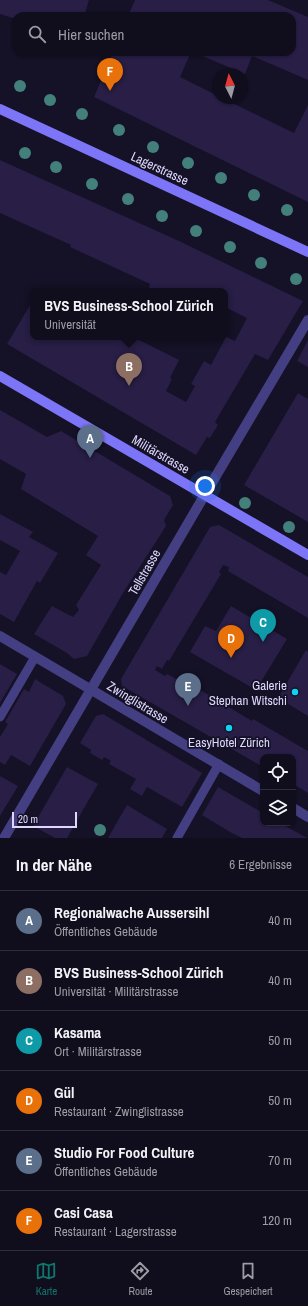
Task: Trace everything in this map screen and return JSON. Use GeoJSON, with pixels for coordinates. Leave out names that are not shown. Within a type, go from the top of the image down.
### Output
{"type":"FeatureCollection","features":[{"type":"Feature","properties":{"kind":"street","name":"Lagerstrasse"},"geometry":{"type":"LineString","coordinates":[[0,110],[308,252]]}},
{"type":"Feature","properties":{"kind":"street","name":"Tellstrasse"},"geometry":{"type":"LineString","coordinates":[[4,838],[308,320]]}},
{"type":"Feature","properties":{"kind":"street","name":"Militärstrasse"},"geometry":{"type":"LineString","coordinates":[[0,376],[308,556]]}},
{"type":"Feature","properties":{"kind":"street","name":"Zwinglistrasse"},"geometry":{"type":"LineString","coordinates":[[0,636],[261,790]]}},
{"type":"Feature","properties":{"kind":"street"},"geometry":{"type":"LineString","coordinates":[[296,810],[308,817]]}},
{"type":"Feature","properties":{"kind":"lane"},"geometry":{"type":"LineString","coordinates":[[0,716],[35,657]]}},
{"type":"Feature","properties":{"kind":"lane"},"geometry":{"type":"LineString","coordinates":[[177,838],[219,764]]}},
{"type":"Feature","properties":{"kind":"building"},"geometry":{"type":"Polygon","coordinates":[[[0,0],[89,0],[85,12],[12,12],[12,18],[0,14],[0,0]]]}},
{"type":"Feature","properties":{"kind":"building"},"geometry":{"type":"Polygon","coordinates":[[[135,0],[268,0],[308,17],[308,80],[252,56],[296,56],[296,12],[130,12],[135,0]]]}},
{"type":"Feature","properties":{"kind":"building"},"geometry":{"type":"Polygon","coordinates":[[[111,56],[189,56],[180,77],[212,93],[212,104],[234,104],[294,133],[308,105],[308,202],[94,97],[111,56]]]}},
{"type":"Feature","properties":{"kind":"building"},"geometry":{"type":"Polygon","coordinates":[[[202,56],[252,56],[247,68],[231,68],[202,56]]]}},
{"type":"Feature","properties":{"kind":"building"},"geometry":{"type":"Polygon","coordinates":[[[0,160],[179,241],[303,301],[268,360],[255,354],[215,422],[218,425],[210,438],[207,437],[196,455],[7,344],[30,305],[30,340],[139,340],[179,360],[170,378],[172,379],[166,391],[186,402],[195,386],[191,384],[204,361],[211,365],[224,340],[228,340],[228,338],[235,341],[247,318],[228,308],[228,288],[149,288],[150,284],[70,247],[71,245],[0,213],[0,160]]]}},
{"type":"Feature","properties":{"kind":"building"},"geometry":{"type":"Polygon","coordinates":[[[308,340],[308,367],[297,361],[308,340]]]}},
{"type":"Feature","properties":{"kind":"building"},"geometry":{"type":"Polygon","coordinates":[[[298,393],[308,399],[308,522],[244,485],[298,393]]]}},
{"type":"Feature","properties":{"kind":"building"},"geometry":{"type":"Polygon","coordinates":[[[0,410],[47,437],[61,431],[170,496],[173,505],[164,520],[166,526],[123,593],[87,656],[74,659],[67,653],[34,634],[52,606],[73,617],[79,610],[76,605],[101,565],[86,555],[98,536],[21,489],[26,474],[0,459],[0,410]]]}},
{"type":"Feature","properties":{"kind":"building"},"geometry":{"type":"Polygon","coordinates":[[[0,514],[33,532],[29,537],[58,553],[40,583],[37,581],[14,622],[0,614],[0,572],[6,575],[20,551],[0,540],[0,514]]]}},
{"type":"Feature","properties":{"kind":"building"},"geometry":{"type":"Polygon","coordinates":[[[219,525],[308,577],[308,618],[228,571],[229,567],[223,565],[219,572],[221,574],[169,661],[167,660],[162,669],[157,666],[155,670],[165,676],[167,674],[191,687],[192,685],[252,721],[253,719],[308,751],[308,793],[296,786],[296,754],[260,754],[260,765],[122,686],[121,679],[210,527],[219,525]]]}},
{"type":"Feature","properties":{"kind":"building"},"geometry":{"type":"Polygon","coordinates":[[[231,606],[287,639],[256,690],[190,652],[205,626],[216,631],[231,606]]]}},
{"type":"Feature","properties":{"kind":"building","name":"Galerie Stephan Witschi"},"geometry":{"type":"Polygon","coordinates":[[[306,650],[308,652],[308,716],[278,698],[306,650]]]}},
{"type":"Feature","properties":{"kind":"building"},"geometry":{"type":"Polygon","coordinates":[[[0,664],[17,674],[0,703],[0,664]]]}},
{"type":"Feature","properties":{"kind":"building"},"geometry":{"type":"Polygon","coordinates":[[[35,679],[63,696],[66,704],[30,766],[11,755],[5,765],[0,762],[0,737],[8,724],[5,722],[24,689],[29,692],[35,679]]]}},
{"type":"Feature","properties":{"kind":"building"},"geometry":{"type":"Polygon","coordinates":[[[103,714],[202,773],[182,807],[147,787],[142,796],[130,789],[136,779],[109,764],[111,761],[104,757],[102,760],[90,753],[91,750],[80,743],[96,716],[103,714]]]}},
{"type":"Feature","properties":{"kind":"building"},"geometry":{"type":"Polygon","coordinates":[[[67,767],[98,784],[67,838],[55,838],[33,826],[67,767]]]}},
{"type":"Feature","properties":{"kind":"building"},"geometry":{"type":"Polygon","coordinates":[[[0,776],[18,786],[0,816],[0,776]]]}},
{"type":"Feature","properties":{"kind":"building"},"geometry":{"type":"Polygon","coordinates":[[[218,787],[260,811],[260,826],[285,826],[307,838],[242,838],[202,815],[218,787]]]}},
{"type":"Feature","properties":{"kind":"building"},"geometry":{"type":"Polygon","coordinates":[[[127,805],[167,829],[162,838],[108,838],[127,805]]]}},
{"type":"Feature","properties":{"kind":"place","name":"Casi Casa"},"geometry":{"type":"Point","coordinates":[110,91]}},
{"type":"Feature","properties":{"kind":"place","name":"BVS Business-School Zürich"},"geometry":{"type":"Point","coordinates":[129,386]}},
{"type":"Feature","properties":{"kind":"place","name":"Regionalwache Aussersihl"},"geometry":{"type":"Point","coordinates":[90,458]}},
{"type":"Feature","properties":{"kind":"place","name":"Kasama"},"geometry":{"type":"Point","coordinates":[263,642]}},
{"type":"Feature","properties":{"kind":"place","name":"Gül"},"geometry":{"type":"Point","coordinates":[231,658]}},
{"type":"Feature","properties":{"kind":"place","name":"Galerie Stephan Witschi"},"geometry":{"type":"Point","coordinates":[295,692]}},
{"type":"Feature","properties":{"kind":"place","name":"Studio For Food Culture"},"geometry":{"type":"Point","coordinates":[188,706]}},
{"type":"Feature","properties":{"kind":"place","name":"EasyHotel Zürich"},"geometry":{"type":"Point","coordinates":[229,728]}}]}
